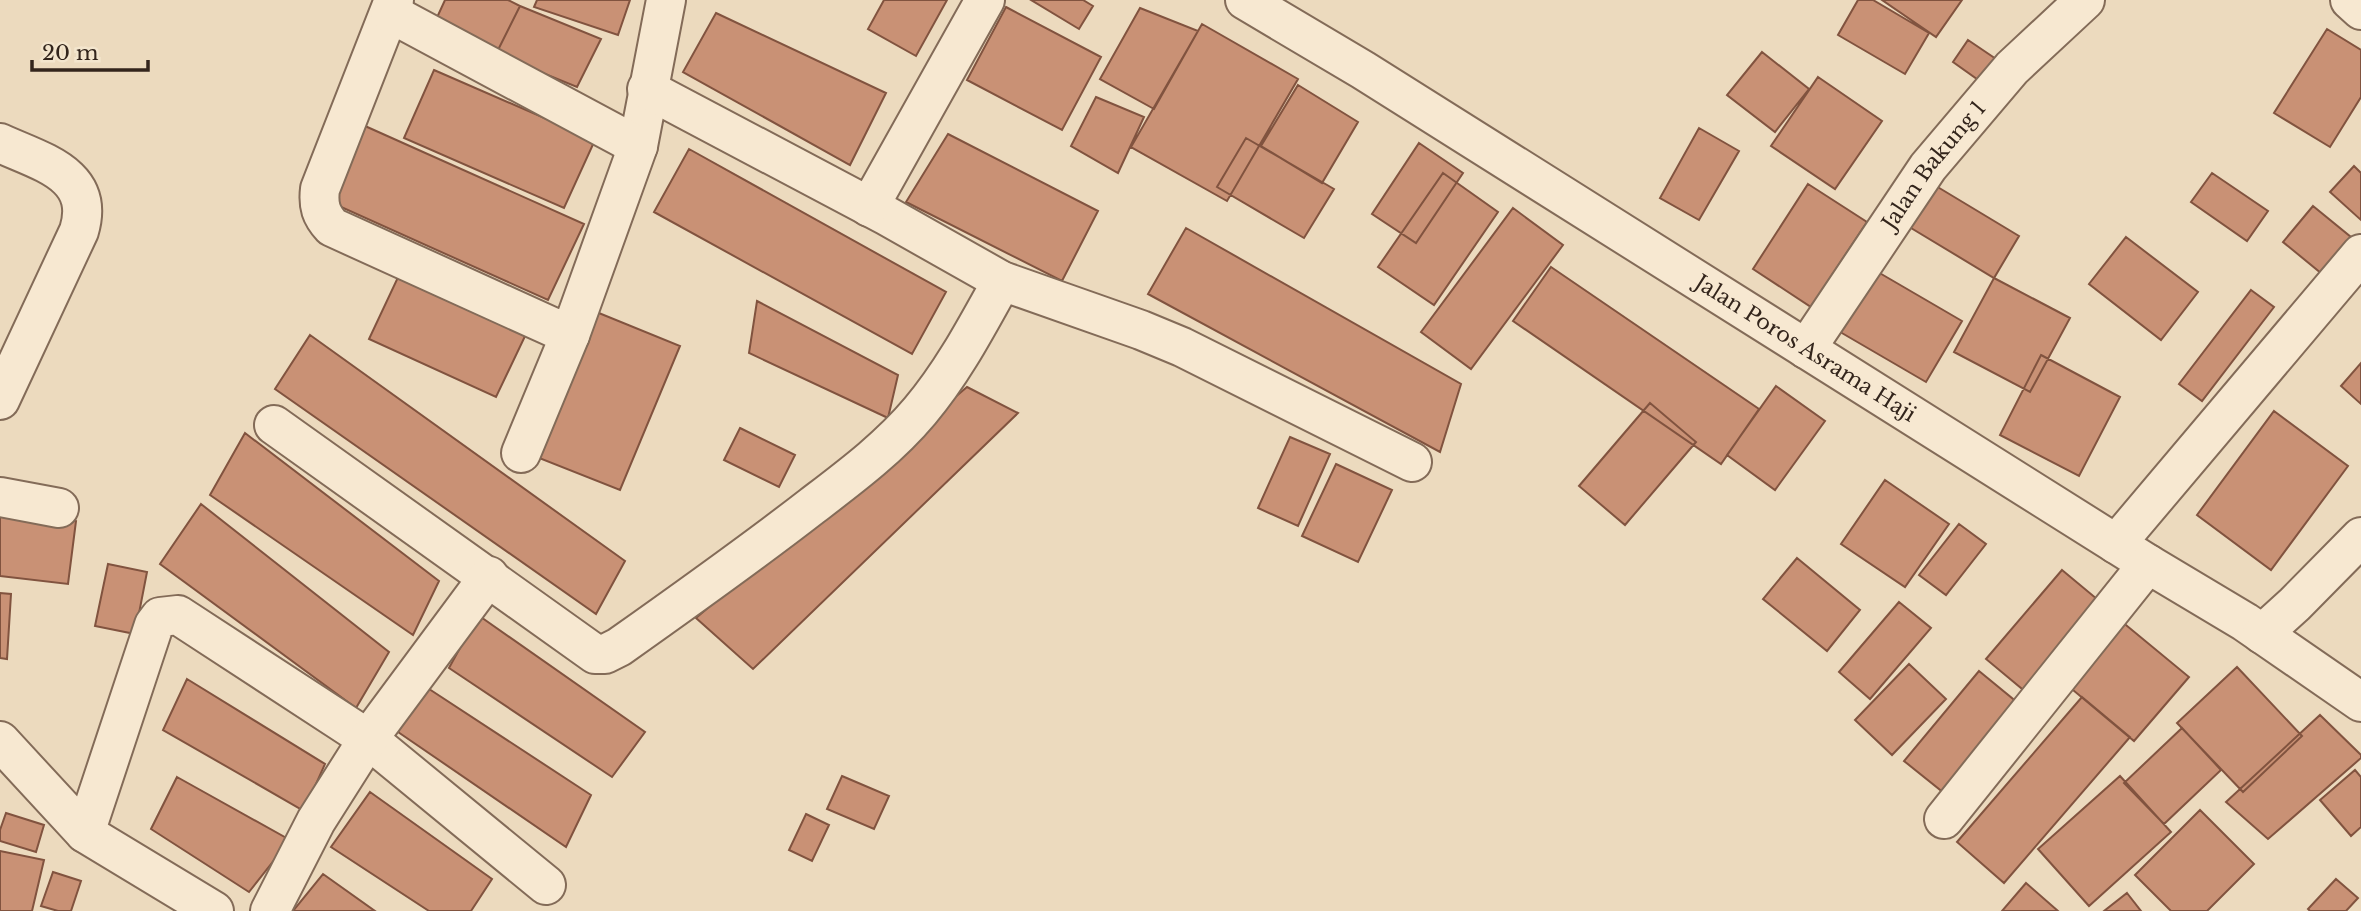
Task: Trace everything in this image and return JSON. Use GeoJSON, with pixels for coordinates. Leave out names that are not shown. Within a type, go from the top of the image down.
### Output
{"type":"FeatureCollection","features":[{"type":"Feature","properties":{"kind":"street"},"geometry":{"type":"LineString","coordinates":[[521,453],[570,335],[638,146],[666,0]]}},
{"type":"Feature","properties":{"kind":"street"},"geometry":{"type":"LineString","coordinates":[[869,207],[985,0]]}},
{"type":"Feature","properties":{"kind":"street","name":"Jalan Poros Asrama Haji"},"geometry":{"type":"LineString","coordinates":[[1245,0],[1374,77],[2262,634],[2361,702]]}},
{"type":"Feature","properties":{"kind":"street","name":"Jalan Bakung 1"},"geometry":{"type":"LineString","coordinates":[[1806,349],[1928,167],[2012,68],[2085,0]]}},
{"type":"Feature","properties":{"kind":"street"},"geometry":{"type":"LineString","coordinates":[[2350,0],[2361,10]]}},
{"type":"Feature","properties":{"kind":"street"},"geometry":{"type":"LineString","coordinates":[[570,335],[332,227],[322,216],[318,202],[320,189],[392,6],[638,146]]}},
{"type":"Feature","properties":{"kind":"street"},"geometry":{"type":"LineString","coordinates":[[647,89],[1002,281],[1182,347],[1412,462]]}},
{"type":"Feature","properties":{"kind":"street"},"geometry":{"type":"LineString","coordinates":[[0,143],[69,178],[80,190],[83,216],[79,231],[0,400]]}},
{"type":"Feature","properties":{"kind":"street"},"geometry":{"type":"LineString","coordinates":[[2116,544],[2361,254]]}},
{"type":"Feature","properties":{"kind":"street"},"geometry":{"type":"LineString","coordinates":[[274,425],[595,654],[605,654],[619,647],[768,541],[854,474],[901,432],[921,410],[962,352],[1002,281]]}},
{"type":"Feature","properties":{"kind":"street"},"geometry":{"type":"LineString","coordinates":[[0,497],[59,508]]}},
{"type":"Feature","properties":{"kind":"street"},"geometry":{"type":"LineString","coordinates":[[2262,634],[2361,537]]}},
{"type":"Feature","properties":{"kind":"street"},"geometry":{"type":"LineString","coordinates":[[1944,819],[2148,564]]}},
{"type":"Feature","properties":{"kind":"street"},"geometry":{"type":"LineString","coordinates":[[270,911],[317,821],[368,739],[489,576]]}},
{"type":"Feature","properties":{"kind":"street"},"geometry":{"type":"LineString","coordinates":[[85,833],[154,625],[160,617],[178,615],[368,739],[546,885]]}},
{"type":"Feature","properties":{"kind":"street"},"geometry":{"type":"LineString","coordinates":[[0,741],[85,833],[214,911]]}},
{"type":"Feature","properties":{"kind":"building"},"geometry":{"type":"Polygon","coordinates":[[[445,0],[508,0],[520,6],[496,54],[434,24],[445,0]]]}},
{"type":"Feature","properties":{"kind":"building"},"geometry":{"type":"Polygon","coordinates":[[[537,0],[630,0],[618,35],[534,7],[537,0]]]}},
{"type":"Feature","properties":{"kind":"building"},"geometry":{"type":"Polygon","coordinates":[[[884,0],[947,0],[916,56],[868,29],[884,0]]]}},
{"type":"Feature","properties":{"kind":"building"},"geometry":{"type":"Polygon","coordinates":[[[1031,0],[1083,0],[1093,6],[1079,29],[1031,0]]]}},
{"type":"Feature","properties":{"kind":"building"},"geometry":{"type":"Polygon","coordinates":[[[1858,0],[1873,0],[1929,33],[1905,74],[1838,35],[1858,0]]]}},
{"type":"Feature","properties":{"kind":"building"},"geometry":{"type":"Polygon","coordinates":[[[1882,0],[1962,0],[1936,37],[1882,0]]]}},
{"type":"Feature","properties":{"kind":"building"},"geometry":{"type":"Polygon","coordinates":[[[520,6],[601,39],[577,87],[496,54],[520,6]]]}},
{"type":"Feature","properties":{"kind":"building"},"geometry":{"type":"Polygon","coordinates":[[[1006,7],[1101,57],[1062,130],[967,80],[1006,7]]]}},
{"type":"Feature","properties":{"kind":"building"},"geometry":{"type":"Polygon","coordinates":[[[1140,8],[1198,31],[1154,109],[1100,79],[1140,8]]]}},
{"type":"Feature","properties":{"kind":"building"},"geometry":{"type":"Polygon","coordinates":[[[716,13],[886,93],[850,165],[683,72],[716,13]]]}},
{"type":"Feature","properties":{"kind":"building"},"geometry":{"type":"Polygon","coordinates":[[[1202,24],[1298,79],[1227,201],[1131,147],[1202,24]]]}},
{"type":"Feature","properties":{"kind":"building"},"geometry":{"type":"Polygon","coordinates":[[[2327,29],[2361,50],[2361,97],[2330,147],[2274,113],[2327,29]]]}},
{"type":"Feature","properties":{"kind":"building"},"geometry":{"type":"Polygon","coordinates":[[[1968,40],[1999,61],[1984,84],[1953,62],[1968,40]]]}},
{"type":"Feature","properties":{"kind":"building"},"geometry":{"type":"Polygon","coordinates":[[[1762,52],[1809,89],[1775,132],[1727,95],[1762,52]]]}},
{"type":"Feature","properties":{"kind":"building"},"geometry":{"type":"Polygon","coordinates":[[[434,70],[595,140],[564,208],[404,138],[434,70]]]}},
{"type":"Feature","properties":{"kind":"building"},"geometry":{"type":"Polygon","coordinates":[[[1818,77],[1882,121],[1835,189],[1771,146],[1818,77]]]}},
{"type":"Feature","properties":{"kind":"building"},"geometry":{"type":"Polygon","coordinates":[[[1298,85],[1358,122],[1322,183],[1261,146],[1298,85]]]}},
{"type":"Feature","properties":{"kind":"building"},"geometry":{"type":"Polygon","coordinates":[[[1096,97],[1144,117],[1118,173],[1071,146],[1096,97]]]}},
{"type":"Feature","properties":{"kind":"building"},"geometry":{"type":"Polygon","coordinates":[[[365,126],[584,224],[548,300],[330,202],[365,126]]]}},
{"type":"Feature","properties":{"kind":"building"},"geometry":{"type":"Polygon","coordinates":[[[1699,128],[1739,151],[1699,220],[1660,198],[1699,128]]]}},
{"type":"Feature","properties":{"kind":"building"},"geometry":{"type":"Polygon","coordinates":[[[948,134],[1098,211],[1062,281],[906,202],[948,134]]]}},
{"type":"Feature","properties":{"kind":"building"},"geometry":{"type":"Polygon","coordinates":[[[1246,138],[1334,189],[1304,238],[1217,187],[1246,138]]]}},
{"type":"Feature","properties":{"kind":"building"},"geometry":{"type":"Polygon","coordinates":[[[1419,143],[1463,173],[1416,243],[1372,214],[1419,143]]]}},
{"type":"Feature","properties":{"kind":"building"},"geometry":{"type":"Polygon","coordinates":[[[689,149],[946,292],[912,354],[654,212],[689,149]]]}},
{"type":"Feature","properties":{"kind":"building"},"geometry":{"type":"Polygon","coordinates":[[[2354,166],[2361,173],[2361,220],[2330,192],[2354,166]]]}},
{"type":"Feature","properties":{"kind":"building"},"geometry":{"type":"Polygon","coordinates":[[[1443,173],[1498,212],[1434,305],[1378,267],[1443,173]]]}},
{"type":"Feature","properties":{"kind":"building"},"geometry":{"type":"Polygon","coordinates":[[[2212,173],[2268,211],[2247,241],[2191,202],[2212,173]]]}},
{"type":"Feature","properties":{"kind":"building"},"geometry":{"type":"Polygon","coordinates":[[[1931,183],[2019,236],[1994,278],[1906,225],[1931,183]]]}},
{"type":"Feature","properties":{"kind":"building"},"geometry":{"type":"Polygon","coordinates":[[[1808,184],[1867,222],[1811,307],[1753,269],[1808,184]]]}},
{"type":"Feature","properties":{"kind":"building"},"geometry":{"type":"Polygon","coordinates":[[[2313,206],[2357,242],[2327,278],[2283,242],[2313,206]]]}},
{"type":"Feature","properties":{"kind":"building"},"geometry":{"type":"Polygon","coordinates":[[[1513,208],[1563,245],[1471,369],[1421,332],[1513,208]]]}},
{"type":"Feature","properties":{"kind":"building"},"geometry":{"type":"Polygon","coordinates":[[[1186,228],[1461,384],[1440,452],[1148,294],[1186,228]]]}},
{"type":"Feature","properties":{"kind":"building"},"geometry":{"type":"Polygon","coordinates":[[[2126,237],[2198,292],[2161,340],[2089,284],[2126,237]]]}},
{"type":"Feature","properties":{"kind":"building"},"geometry":{"type":"Polygon","coordinates":[[[1551,267],[1759,409],[1721,464],[1513,321],[1551,267]]]}},
{"type":"Feature","properties":{"kind":"building"},"geometry":{"type":"Polygon","coordinates":[[[1871,268],[1962,321],[1926,382],[1835,329],[1871,268]]]}},
{"type":"Feature","properties":{"kind":"building"},"geometry":{"type":"Polygon","coordinates":[[[400,273],[527,332],[496,397],[369,339],[400,273]]]}},
{"type":"Feature","properties":{"kind":"building"},"geometry":{"type":"Polygon","coordinates":[[[1994,278],[2070,318],[2030,392],[1954,352],[1994,278]]]}},
{"type":"Feature","properties":{"kind":"building"},"geometry":{"type":"Polygon","coordinates":[[[2251,290],[2274,307],[2202,401],[2179,384],[2251,290]]]}},
{"type":"Feature","properties":{"kind":"building"},"geometry":{"type":"Polygon","coordinates":[[[757,301],[898,375],[888,418],[749,353],[757,301]]]}},
{"type":"Feature","properties":{"kind":"building"},"geometry":{"type":"Polygon","coordinates":[[[589,309],[680,346],[620,490],[529,454],[589,309]]]}},
{"type":"Feature","properties":{"kind":"building"},"geometry":{"type":"Polygon","coordinates":[[[310,335],[625,561],[596,614],[275,389],[310,335]]]}},
{"type":"Feature","properties":{"kind":"building"},"geometry":{"type":"Polygon","coordinates":[[[2041,355],[2120,397],[2079,476],[2000,435],[2041,355]]]}},
{"type":"Feature","properties":{"kind":"building"},"geometry":{"type":"Polygon","coordinates":[[[2361,363],[2361,404],[2341,386],[2361,363]]]}},
{"type":"Feature","properties":{"kind":"building"},"geometry":{"type":"Polygon","coordinates":[[[1776,386],[1825,421],[1775,490],[1727,455],[1776,386]]]}},
{"type":"Feature","properties":{"kind":"building"},"geometry":{"type":"Polygon","coordinates":[[[967,387],[1018,413],[753,669],[696,618],[967,387]]]}},
{"type":"Feature","properties":{"kind":"building"},"geometry":{"type":"Polygon","coordinates":[[[1650,403],[1696,442],[1625,525],[1579,486],[1650,403]]]}},
{"type":"Feature","properties":{"kind":"building"},"geometry":{"type":"Polygon","coordinates":[[[2274,411],[2348,466],[2271,570],[2197,515],[2274,411]]]}},
{"type":"Feature","properties":{"kind":"building"},"geometry":{"type":"Polygon","coordinates":[[[740,428],[795,455],[779,487],[724,460],[740,428]]]}},
{"type":"Feature","properties":{"kind":"building"},"geometry":{"type":"Polygon","coordinates":[[[245,433],[439,581],[413,635],[210,495],[245,433]]]}},
{"type":"Feature","properties":{"kind":"building"},"geometry":{"type":"Polygon","coordinates":[[[1290,437],[1330,454],[1298,526],[1258,508],[1290,437]]]}},
{"type":"Feature","properties":{"kind":"building"},"geometry":{"type":"Polygon","coordinates":[[[1336,464],[1392,490],[1358,562],[1302,536],[1336,464]]]}},
{"type":"Feature","properties":{"kind":"building"},"geometry":{"type":"Polygon","coordinates":[[[1885,480],[1949,524],[1905,587],[1841,544],[1885,480]]]}},
{"type":"Feature","properties":{"kind":"building"},"geometry":{"type":"Polygon","coordinates":[[[201,504],[389,652],[356,708],[160,564],[201,504]]]}},
{"type":"Feature","properties":{"kind":"building"},"geometry":{"type":"Polygon","coordinates":[[[0,512],[76,521],[68,584],[0,576],[0,512]]]}},
{"type":"Feature","properties":{"kind":"building"},"geometry":{"type":"Polygon","coordinates":[[[1959,524],[1986,544],[1946,595],[1919,575],[1959,524]]]}},
{"type":"Feature","properties":{"kind":"building"},"geometry":{"type":"Polygon","coordinates":[[[1797,558],[1860,610],[1827,651],[1763,599],[1797,558]]]}},
{"type":"Feature","properties":{"kind":"building"},"geometry":{"type":"Polygon","coordinates":[[[108,564],[147,572],[135,634],[95,626],[108,564]]]}},
{"type":"Feature","properties":{"kind":"building"},"geometry":{"type":"Polygon","coordinates":[[[2062,570],[2109,609],[2033,698],[1986,659],[2062,570]]]}},
{"type":"Feature","properties":{"kind":"building"},"geometry":{"type":"Polygon","coordinates":[[[0,593],[11,594],[7,659],[0,658],[0,593]]]}},
{"type":"Feature","properties":{"kind":"building"},"geometry":{"type":"Polygon","coordinates":[[[1899,602],[1931,628],[1870,699],[1839,672],[1899,602]]]}},
{"type":"Feature","properties":{"kind":"building"},"geometry":{"type":"Polygon","coordinates":[[[478,615],[645,732],[612,777],[449,668],[478,615]]]}},
{"type":"Feature","properties":{"kind":"building"},"geometry":{"type":"Polygon","coordinates":[[[2115,616],[2189,677],[2134,741],[2061,680],[2115,616]]]}},
{"type":"Feature","properties":{"kind":"building"},"geometry":{"type":"Polygon","coordinates":[[[1909,664],[1946,699],[1892,755],[1855,720],[1909,664]]]}},
{"type":"Feature","properties":{"kind":"building"},"geometry":{"type":"Polygon","coordinates":[[[2237,667],[2302,736],[2243,792],[2177,723],[2237,667]]]}},
{"type":"Feature","properties":{"kind":"building"},"geometry":{"type":"Polygon","coordinates":[[[1979,671],[2024,708],[1949,797],[1904,761],[1979,671]]]}},
{"type":"Feature","properties":{"kind":"building"},"geometry":{"type":"Polygon","coordinates":[[[187,679],[325,764],[304,811],[163,730],[187,679]]]}},
{"type":"Feature","properties":{"kind":"building"},"geometry":{"type":"Polygon","coordinates":[[[423,685],[591,795],[566,847],[398,732],[423,685]]]}},
{"type":"Feature","properties":{"kind":"building"},"geometry":{"type":"Polygon","coordinates":[[[2082,697],[2130,737],[2004,883],[1957,842],[2082,697]]]}},
{"type":"Feature","properties":{"kind":"building"},"geometry":{"type":"Polygon","coordinates":[[[2320,715],[2361,758],[2268,839],[2226,802],[2320,715]]]}},
{"type":"Feature","properties":{"kind":"building"},"geometry":{"type":"Polygon","coordinates":[[[2182,728],[2221,770],[2164,824],[2124,783],[2182,728]]]}},
{"type":"Feature","properties":{"kind":"building"},"geometry":{"type":"Polygon","coordinates":[[[2355,770],[2361,777],[2361,827],[2351,836],[2320,800],[2355,770]]]}},
{"type":"Feature","properties":{"kind":"building"},"geometry":{"type":"Polygon","coordinates":[[[842,776],[889,796],[874,829],[827,809],[842,776]]]}},
{"type":"Feature","properties":{"kind":"building"},"geometry":{"type":"Polygon","coordinates":[[[2120,776],[2171,832],[2089,906],[2038,849],[2120,776]]]}},
{"type":"Feature","properties":{"kind":"building"},"geometry":{"type":"Polygon","coordinates":[[[177,777],[290,840],[249,892],[151,829],[177,777]]]}},
{"type":"Feature","properties":{"kind":"building"},"geometry":{"type":"Polygon","coordinates":[[[370,792],[492,879],[471,911],[429,911],[331,847],[370,792]]]}},
{"type":"Feature","properties":{"kind":"building"},"geometry":{"type":"Polygon","coordinates":[[[2200,810],[2254,864],[2207,911],[2171,911],[2135,875],[2200,810]]]}},
{"type":"Feature","properties":{"kind":"building"},"geometry":{"type":"Polygon","coordinates":[[[6,813],[44,825],[36,852],[0,841],[0,830],[6,813]]]}},
{"type":"Feature","properties":{"kind":"building"},"geometry":{"type":"Polygon","coordinates":[[[806,814],[829,825],[812,861],[789,850],[806,814]]]}},
{"type":"Feature","properties":{"kind":"building"},"geometry":{"type":"Polygon","coordinates":[[[0,851],[44,860],[32,911],[0,911],[0,851]]]}},
{"type":"Feature","properties":{"kind":"building"},"geometry":{"type":"Polygon","coordinates":[[[53,872],[81,881],[71,911],[58,911],[41,906],[53,872]]]}},
{"type":"Feature","properties":{"kind":"building"},"geometry":{"type":"Polygon","coordinates":[[[323,874],[375,911],[293,911],[323,874]]]}},
{"type":"Feature","properties":{"kind":"building"},"geometry":{"type":"Polygon","coordinates":[[[2336,879],[2358,898],[2346,911],[2310,911],[2308,909],[2336,879]]]}},
{"type":"Feature","properties":{"kind":"building"},"geometry":{"type":"Polygon","coordinates":[[[2026,883],[2058,911],[2002,911],[2026,883]]]}},
{"type":"Feature","properties":{"kind":"building"},"geometry":{"type":"Polygon","coordinates":[[[2127,893],[2141,911],[2104,911],[2127,893]]]}}]}
